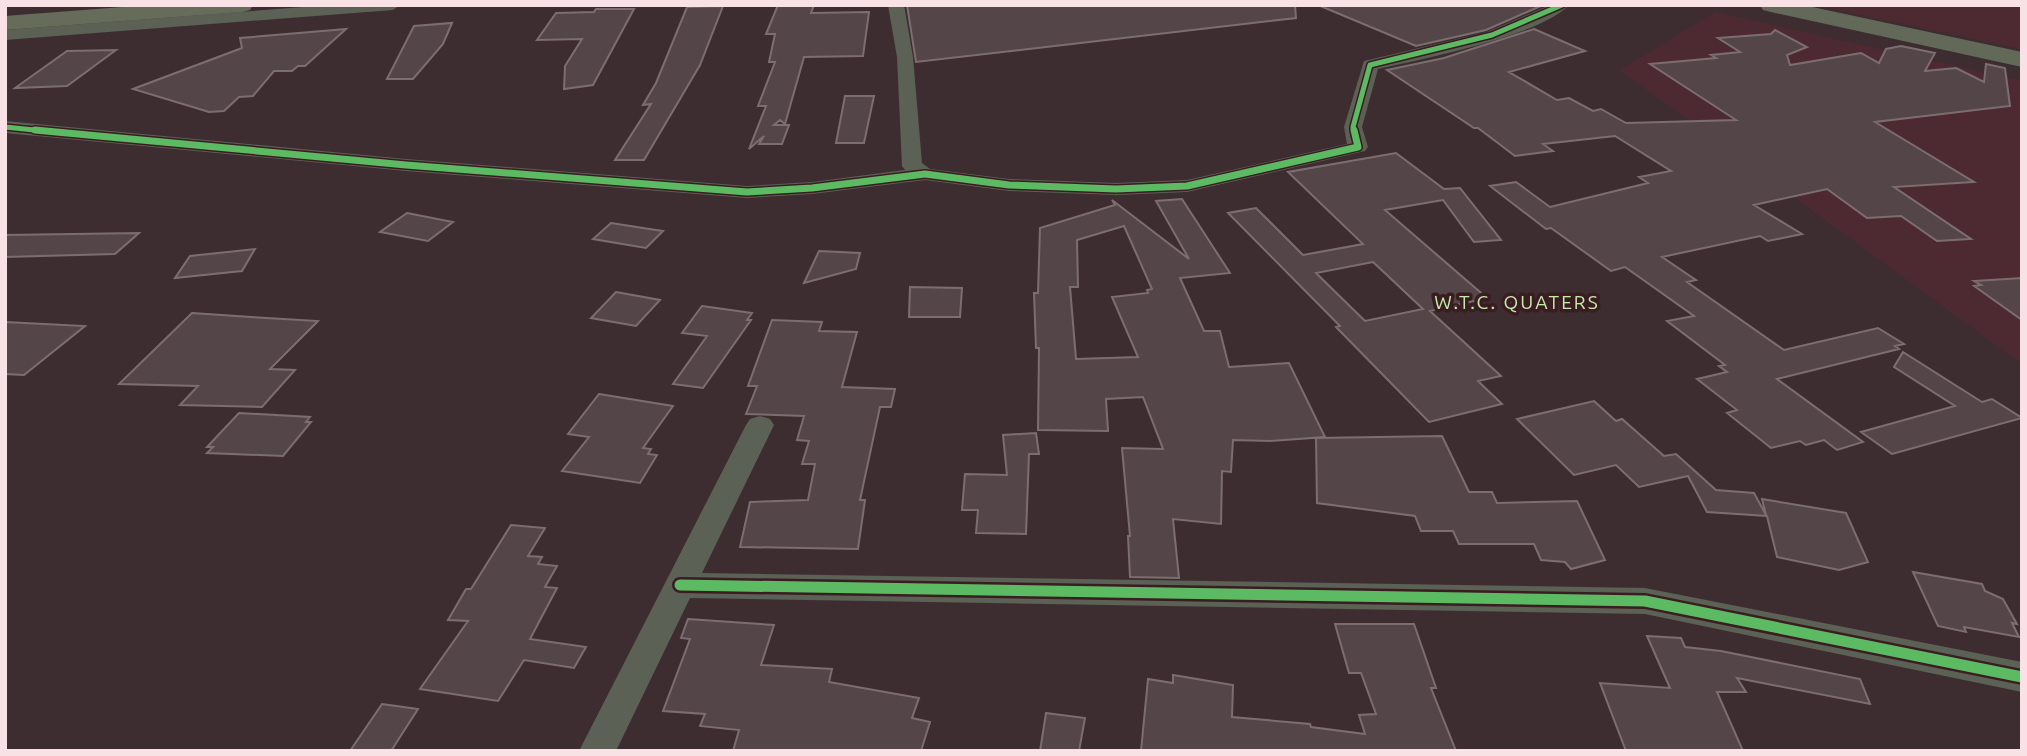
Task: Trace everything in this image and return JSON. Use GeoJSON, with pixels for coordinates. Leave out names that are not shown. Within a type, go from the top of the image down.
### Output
{"type":"FeatureCollection","features":[{"type":"Feature","properties":{"kind":"highway"},"geometry":{"type":"LineString","coordinates":[[5,17],[161,5]]}},
{"type":"Feature","properties":{"kind":"highway"},"geometry":{"type":"LineString","coordinates":[[5,23],[242,5]]}},
{"type":"Feature","properties":{"kind":"main road"},"geometry":{"type":"LineString","coordinates":[[1771,5],[2022,60]]}},
{"type":"Feature","properties":{"kind":"main road"},"geometry":{"type":"LineString","coordinates":[[1796,5],[2022,53]]}},
{"type":"Feature","properties":{"kind":"street"},"geometry":{"type":"LineString","coordinates":[[5,35],[393,5]]}},
{"type":"Feature","properties":{"kind":"street"},"geometry":{"type":"LineString","coordinates":[[896,5],[905,57],[912,166],[925,174]]}},
{"type":"Feature","properties":{"kind":"street"},"geometry":{"type":"LineString","coordinates":[[5,127],[419,166],[747,192],[925,174],[1009,185],[1116,189],[1187,186],[1359,147],[1353,127],[1370,65],[1470,43],[1530,23],[1562,5]]}},
{"type":"Feature","properties":{"kind":"street"},"geometry":{"type":"LineString","coordinates":[[5,54],[31,33]]}},
{"type":"Feature","properties":{"kind":"street"},"geometry":{"type":"LineString","coordinates":[[597,751],[760,425]]}},
{"type":"Feature","properties":{"kind":"street"},"geometry":{"type":"LineString","coordinates":[[680,585],[1645,601],[2022,677]]}},
{"type":"Feature","properties":{"kind":"shaded area"},"geometry":{"type":"Polygon","coordinates":[[[1813,5],[2022,5],[2022,49],[1813,5]]]}},
{"type":"Feature","properties":{"kind":"shaded area"},"geometry":{"type":"Polygon","coordinates":[[[1715,12],[2022,81],[2022,364],[1620,70],[1715,12]]]}},
{"type":"Feature","properties":{"kind":"building"},"geometry":{"type":"Polygon","coordinates":[[[778,5],[814,5],[811,13],[869,12],[863,56],[804,57],[785,124],[780,120],[774,125],[789,125],[782,144],[759,144],[764,136],[749,149],[766,106],[758,106],[775,62],[769,62],[775,34],[766,34],[778,5]]]}},
{"type":"Feature","properties":{"kind":"building"},"geometry":{"type":"Polygon","coordinates":[[[907,5],[1295,5],[1296,18],[916,62],[907,5]]]}},
{"type":"Feature","properties":{"kind":"building"},"geometry":{"type":"Polygon","coordinates":[[[1318,5],[1543,5],[1486,30],[1416,46],[1318,5]]]}},
{"type":"Feature","properties":{"kind":"building"},"geometry":{"type":"Polygon","coordinates":[[[723,6],[700,65],[644,160],[615,160],[651,104],[643,105],[656,83],[687,7],[723,6]]]}},
{"type":"Feature","properties":{"kind":"building"},"geometry":{"type":"Polygon","coordinates":[[[596,9],[634,9],[593,85],[564,89],[565,66],[582,39],[537,40],[556,13],[594,12],[596,9]]]}},
{"type":"Feature","properties":{"kind":"building"},"geometry":{"type":"Polygon","coordinates":[[[452,23],[443,44],[413,79],[387,79],[414,26],[452,23]]]}},
{"type":"Feature","properties":{"kind":"building"},"geometry":{"type":"Polygon","coordinates":[[[346,29],[305,66],[298,66],[292,71],[274,71],[253,96],[239,97],[224,111],[209,112],[133,89],[242,48],[240,38],[346,29]]]}},
{"type":"Feature","properties":{"kind":"building"},"geometry":{"type":"Polygon","coordinates":[[[1534,29],[1585,51],[1509,72],[1557,100],[1569,98],[1593,111],[1601,109],[1626,123],[1736,120],[1650,64],[1716,58],[1711,55],[1740,52],[1718,38],[1771,34],[1775,30],[1807,47],[1787,55],[1790,65],[1861,53],[1879,63],[1886,49],[1901,46],[1935,53],[1925,71],[1956,68],[1984,82],[1986,64],[2005,68],[2010,106],[1875,122],[1974,182],[1894,187],[1971,239],[1937,241],[1901,216],[1867,218],[1827,189],[1754,205],[1802,234],[1768,241],[1760,236],[1662,257],[1696,280],[1687,282],[1784,350],[1878,328],[1904,344],[1895,346],[1899,349],[1777,379],[1863,442],[1837,450],[1824,440],[1806,445],[1800,441],[1771,448],[1727,413],[1737,410],[1697,379],[1727,372],[1719,366],[1725,365],[1667,321],[1694,316],[1625,267],[1611,271],[1551,228],[1546,229],[1490,186],[1516,182],[1550,207],[1648,183],[1639,177],[1671,171],[1615,136],[1543,144],[1553,151],[1515,156],[1478,128],[1474,128],[1387,70],[1444,58],[1534,29]]]}},
{"type":"Feature","properties":{"kind":"building"},"geometry":{"type":"Polygon","coordinates":[[[116,50],[67,86],[15,88],[67,51],[116,50]]]}},
{"type":"Feature","properties":{"kind":"building"},"geometry":{"type":"Polygon","coordinates":[[[845,96],[874,96],[864,143],[836,143],[845,96]]]}},
{"type":"Feature","properties":{"kind":"building"},"geometry":{"type":"Polygon","coordinates":[[[1396,153],[1444,189],[1460,188],[1501,240],[1474,242],[1443,200],[1385,210],[1487,298],[1430,311],[1501,376],[1478,381],[1502,404],[1429,422],[1336,327],[1340,326],[1228,213],[1256,208],[1303,255],[1363,244],[1288,172],[1396,153]],[[1373,262],[1316,273],[1365,321],[1423,309],[1373,262]]]}},
{"type":"Feature","properties":{"kind":"building"},"geometry":{"type":"Polygon","coordinates":[[[1182,199],[1230,273],[1180,278],[1204,331],[1220,331],[1229,367],[1289,363],[1325,437],[1270,441],[1233,440],[1231,472],[1222,471],[1221,524],[1173,519],[1179,578],[1130,577],[1130,536],[1122,448],[1163,449],[1143,397],[1106,399],[1108,431],[1038,430],[1039,348],[1036,348],[1034,293],[1038,293],[1040,228],[1115,205],[1112,200],[1189,259],[1156,201],[1182,199]],[[1124,226],[1077,240],[1078,287],[1070,287],[1076,359],[1138,357],[1112,297],[1148,293],[1147,290],[1152,289],[1124,226]]]}},
{"type":"Feature","properties":{"kind":"building"},"geometry":{"type":"Polygon","coordinates":[[[407,213],[453,222],[428,241],[380,232],[407,213]]]}},
{"type":"Feature","properties":{"kind":"building"},"geometry":{"type":"Polygon","coordinates":[[[611,223],[663,231],[646,248],[593,239],[611,223]]]}},
{"type":"Feature","properties":{"kind":"building"},"geometry":{"type":"Polygon","coordinates":[[[139,233],[115,254],[5,257],[5,235],[139,233]]]}},
{"type":"Feature","properties":{"kind":"building"},"geometry":{"type":"Polygon","coordinates":[[[255,249],[242,271],[175,278],[190,256],[255,249]]]}},
{"type":"Feature","properties":{"kind":"building"},"geometry":{"type":"Polygon","coordinates":[[[819,251],[860,253],[856,269],[804,283],[819,251]]]}},
{"type":"Feature","properties":{"kind":"building"},"geometry":{"type":"Polygon","coordinates":[[[2022,278],[2022,320],[1974,286],[1981,285],[1974,281],[2022,278]]]}},
{"type":"Feature","properties":{"kind":"building"},"geometry":{"type":"Polygon","coordinates":[[[910,287],[962,288],[960,317],[909,317],[910,287]]]}},
{"type":"Feature","properties":{"kind":"building"},"geometry":{"type":"Polygon","coordinates":[[[616,292],[660,300],[636,326],[591,318],[616,292]]]}},
{"type":"Feature","properties":{"kind":"building"},"geometry":{"type":"Polygon","coordinates":[[[702,306],[752,313],[747,320],[751,320],[703,388],[673,384],[707,336],[682,333],[702,306]]]}},
{"type":"Feature","properties":{"kind":"building"},"geometry":{"type":"Polygon","coordinates":[[[192,313],[318,321],[270,369],[295,370],[262,407],[180,405],[198,386],[119,384],[192,313]]]}},
{"type":"Feature","properties":{"kind":"building"},"geometry":{"type":"Polygon","coordinates":[[[772,320],[822,322],[819,331],[857,332],[842,387],[895,389],[891,407],[880,407],[860,500],[865,500],[858,549],[740,547],[750,502],[808,500],[815,464],[802,464],[809,441],[797,440],[804,416],[746,414],[757,386],[748,386],[772,320]]]}},
{"type":"Feature","properties":{"kind":"building"},"geometry":{"type":"Polygon","coordinates":[[[5,322],[85,326],[24,375],[5,374],[5,322]]]}},
{"type":"Feature","properties":{"kind":"building"},"geometry":{"type":"Polygon","coordinates":[[[1903,352],[1982,402],[1992,399],[2022,418],[1892,454],[1861,432],[1955,406],[1894,367],[1903,352]]]}},
{"type":"Feature","properties":{"kind":"building"},"geometry":{"type":"Polygon","coordinates":[[[599,394],[673,406],[643,448],[651,449],[648,454],[657,455],[640,483],[562,471],[589,437],[568,434],[599,394]]]}},
{"type":"Feature","properties":{"kind":"building"},"geometry":{"type":"Polygon","coordinates":[[[1594,401],[1616,421],[1622,419],[1664,456],[1676,454],[1716,490],[1754,493],[1766,515],[1762,499],[1846,513],[1868,562],[1839,570],[1777,557],[1767,516],[1707,512],[1688,476],[1639,487],[1616,465],[1574,475],[1517,419],[1594,401]]]}},
{"type":"Feature","properties":{"kind":"building"},"geometry":{"type":"Polygon","coordinates":[[[239,413],[310,417],[306,422],[311,422],[283,456],[207,453],[213,447],[207,447],[239,413]]]}},
{"type":"Feature","properties":{"kind":"building"},"geometry":{"type":"Polygon","coordinates":[[[1036,433],[1039,454],[1029,454],[1026,534],[976,533],[978,510],[962,510],[965,474],[1007,475],[1003,435],[1036,433]]]}},
{"type":"Feature","properties":{"kind":"building"},"geometry":{"type":"Polygon","coordinates":[[[1442,436],[1469,492],[1492,492],[1497,503],[1577,501],[1605,560],[1571,569],[1565,562],[1541,560],[1534,544],[1459,544],[1453,531],[1421,531],[1415,516],[1317,503],[1316,438],[1442,436]]]}},
{"type":"Feature","properties":{"kind":"building"},"geometry":{"type":"Polygon","coordinates":[[[511,525],[545,528],[528,556],[542,557],[538,564],[557,566],[545,587],[557,588],[530,639],[586,647],[574,668],[524,660],[498,701],[420,689],[468,621],[448,620],[466,589],[471,589],[511,525]]]}},
{"type":"Feature","properties":{"kind":"building"},"geometry":{"type":"Polygon","coordinates":[[[1913,572],[1982,584],[1985,591],[2003,599],[2017,624],[2012,623],[2019,637],[1964,627],[1966,632],[1938,626],[1913,572]]]}},
{"type":"Feature","properties":{"kind":"building"},"geometry":{"type":"Polygon","coordinates":[[[688,619],[774,625],[761,665],[832,669],[829,682],[919,698],[912,718],[930,722],[921,751],[733,751],[739,730],[700,726],[705,714],[663,711],[690,639],[681,638],[688,619]]]}},
{"type":"Feature","properties":{"kind":"building"},"geometry":{"type":"Polygon","coordinates":[[[1335,624],[1414,624],[1436,688],[1431,688],[1456,751],[1141,751],[1148,679],[1173,683],[1173,675],[1233,685],[1232,717],[1310,724],[1311,727],[1365,734],[1359,715],[1376,714],[1361,673],[1349,673],[1335,624]]]}},
{"type":"Feature","properties":{"kind":"building"},"geometry":{"type":"Polygon","coordinates":[[[1647,636],[1681,638],[1685,647],[1721,651],[1860,679],[1870,704],[1737,678],[1746,692],[1717,692],[1743,751],[1626,751],[1600,683],[1670,688],[1647,636]]]}},
{"type":"Feature","properties":{"kind":"building"},"geometry":{"type":"Polygon","coordinates":[[[382,704],[418,709],[391,751],[350,751],[382,704]]]}},
{"type":"Feature","properties":{"kind":"building"},"geometry":{"type":"Polygon","coordinates":[[[1046,713],[1085,718],[1079,751],[1040,751],[1046,713]]]}},
{"type":"Feature","properties":{"kind":"cycle path"},"geometry":{"type":"LineString","coordinates":[[5,127],[406,165],[747,192],[812,188],[925,174],[1009,185],[1116,189],[1187,186],[1358,147],[1353,127],[1370,65],[1444,49],[1492,35],[1516,27],[1562,5]]}},
{"type":"Feature","properties":{"kind":"cycle path"},"geometry":{"type":"LineString","coordinates":[[680,585],[1645,601],[2022,677]]}},
{"type":"Feature","properties":{"kind":"district","name":"W.T.C. QUATERS"},"geometry":{"type":"Point","coordinates":[1517,302]}}]}
